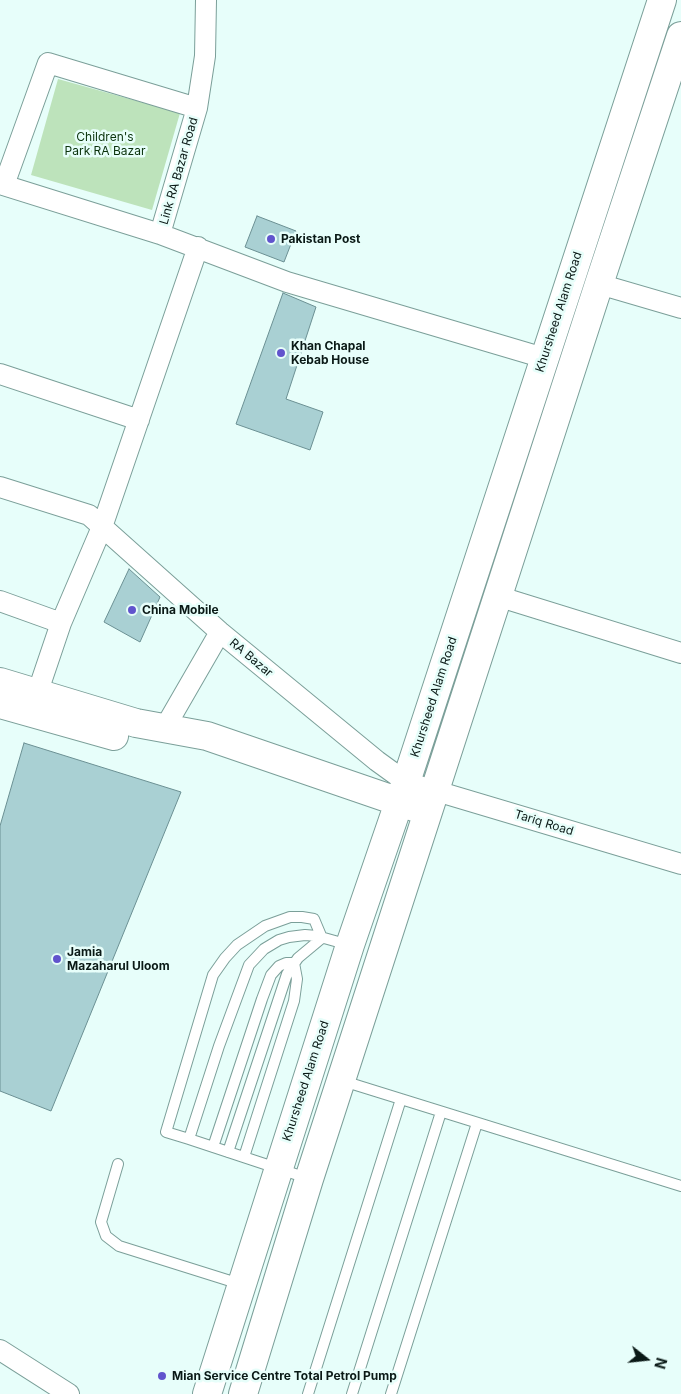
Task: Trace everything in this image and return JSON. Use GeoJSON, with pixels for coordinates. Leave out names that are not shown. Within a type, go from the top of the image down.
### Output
{"type":"FeatureCollection","features":[{"type":"Feature","properties":{"kind":"main road","name":"Khursheed Alam Road"},"geometry":{"type":"LineString","coordinates":[[207,1394],[350,945],[400,800],[662,0]]}},
{"type":"Feature","properties":{"kind":"main road"},"geometry":{"type":"LineString","coordinates":[[242,1394],[309,1179],[681,36]]}},
{"type":"Feature","properties":{"kind":"main road"},"geometry":{"type":"LineString","coordinates":[[0,682],[136,723],[208,736],[429,810]]}},
{"type":"Feature","properties":{"kind":"main road"},"geometry":{"type":"LineString","coordinates":[[0,704],[125,739],[153,745],[190,748],[400,800]]}},
{"type":"Feature","properties":{"kind":"street","name":"Link RA Bazar Road"},"geometry":{"type":"LineString","coordinates":[[2,185],[160,234],[197,108],[205,56],[206,0]]}},
{"type":"Feature","properties":{"kind":"street"},"geometry":{"type":"LineString","coordinates":[[2,185],[48,63],[197,108]]}},
{"type":"Feature","properties":{"kind":"street"},"geometry":{"type":"LineString","coordinates":[[160,234],[314,290],[544,358]]}},
{"type":"Feature","properties":{"kind":"street"},"geometry":{"type":"LineString","coordinates":[[37,694],[61,623],[102,527],[198,247]]}},
{"type":"Feature","properties":{"kind":"street"},"geometry":{"type":"LineString","coordinates":[[599,284],[681,308]]}},
{"type":"Feature","properties":{"kind":"street"},"geometry":{"type":"LineString","coordinates":[[0,374],[139,420]]}},
{"type":"Feature","properties":{"kind":"street","name":"RA Bazar"},"geometry":{"type":"LineString","coordinates":[[0,487],[89,515],[220,632],[377,761],[400,800]]}},
{"type":"Feature","properties":{"kind":"street"},"geometry":{"type":"LineString","coordinates":[[498,596],[681,653]]}},
{"type":"Feature","properties":{"kind":"street"},"geometry":{"type":"LineString","coordinates":[[0,601],[61,623]]}},
{"type":"Feature","properties":{"kind":"street"},"geometry":{"type":"LineString","coordinates":[[164,729],[220,632]]}},
{"type":"Feature","properties":{"kind":"street","name":"Tariq Road"},"geometry":{"type":"LineString","coordinates":[[429,810],[681,864]]}},
{"type":"Feature","properties":{"kind":"street"},"geometry":{"type":"LineString","coordinates":[[0,1350],[70,1394]]}},
{"type":"Feature","properties":{"kind":"lane"},"geometry":{"type":"LineString","coordinates":[[309,1179],[166,1132],[213,975],[219,965],[241,942],[254,932],[278,920],[302,916],[314,919],[322,938]]}},
{"type":"Feature","properties":{"kind":"lane"},"geometry":{"type":"LineString","coordinates":[[189,1139],[222,1037],[249,966],[264,949],[279,940],[305,935],[350,945]]}},
{"type":"Feature","properties":{"kind":"lane"},"geometry":{"type":"LineString","coordinates":[[228,1152],[287,974],[306,950],[322,938]]}},
{"type":"Feature","properties":{"kind":"lane"},"geometry":{"type":"LineString","coordinates":[[213,1147],[271,975],[278,966],[286,963],[294,964]]}},
{"type":"Feature","properties":{"kind":"lane"},"geometry":{"type":"LineString","coordinates":[[244,1157],[294,1001],[297,979],[294,964]]}},
{"type":"Feature","properties":{"kind":"lane"},"geometry":{"type":"LineString","coordinates":[[342,1080],[681,1186]]}},
{"type":"Feature","properties":{"kind":"lane"},"geometry":{"type":"LineString","coordinates":[[308,1394],[401,1099]]}},
{"type":"Feature","properties":{"kind":"lane"},"geometry":{"type":"LineString","coordinates":[[352,1394],[442,1112]]}},
{"type":"Feature","properties":{"kind":"lane"},"geometry":{"type":"LineString","coordinates":[[391,1394],[477,1123]]}},
{"type":"Feature","properties":{"kind":"lane"},"geometry":{"type":"LineString","coordinates":[[118,1164],[101,1222],[106,1236],[119,1246],[241,1284]]}},
{"type":"Feature","properties":{"kind":"green space","name":"Children's Park RA Bazar"},"geometry":{"type":"Polygon","coordinates":[[[58,79],[180,113],[152,210],[31,175],[58,79]]]}},
{"type":"Feature","properties":{"kind":"building","name":"Pakistan Post"},"geometry":{"type":"Polygon","coordinates":[[[257,216],[296,231],[284,262],[245,247],[257,216]]]}},
{"type":"Feature","properties":{"kind":"building","name":"Khan Chapal Kebab House"},"geometry":{"type":"Polygon","coordinates":[[[283,293],[316,307],[286,399],[323,412],[310,450],[236,424],[283,293]]]}},
{"type":"Feature","properties":{"kind":"building","name":"China Mobile"},"geometry":{"type":"Polygon","coordinates":[[[129,569],[160,597],[140,642],[104,622],[129,569]]]}},
{"type":"Feature","properties":{"kind":"building","name":"Jamia Mazaharul Uloom"},"geometry":{"type":"Polygon","coordinates":[[[24,743],[181,792],[51,1111],[0,1091],[0,826],[24,743]]]}},
{"type":"Feature","properties":{"kind":"place","name":"Pakistan Post"},"geometry":{"type":"Point","coordinates":[271,239]}},
{"type":"Feature","properties":{"kind":"place","name":"Khan Chapal Kebab House"},"geometry":{"type":"Point","coordinates":[281,353]}},
{"type":"Feature","properties":{"kind":"place","name":"China Mobile"},"geometry":{"type":"Point","coordinates":[132,610]}},
{"type":"Feature","properties":{"kind":"place","name":"Jamia Mazaharul Uloom"},"geometry":{"type":"Point","coordinates":[57,959]}},
{"type":"Feature","properties":{"kind":"place","name":"Mian Service Centre Total Petrol Pump"},"geometry":{"type":"Point","coordinates":[162,1376]}}]}
